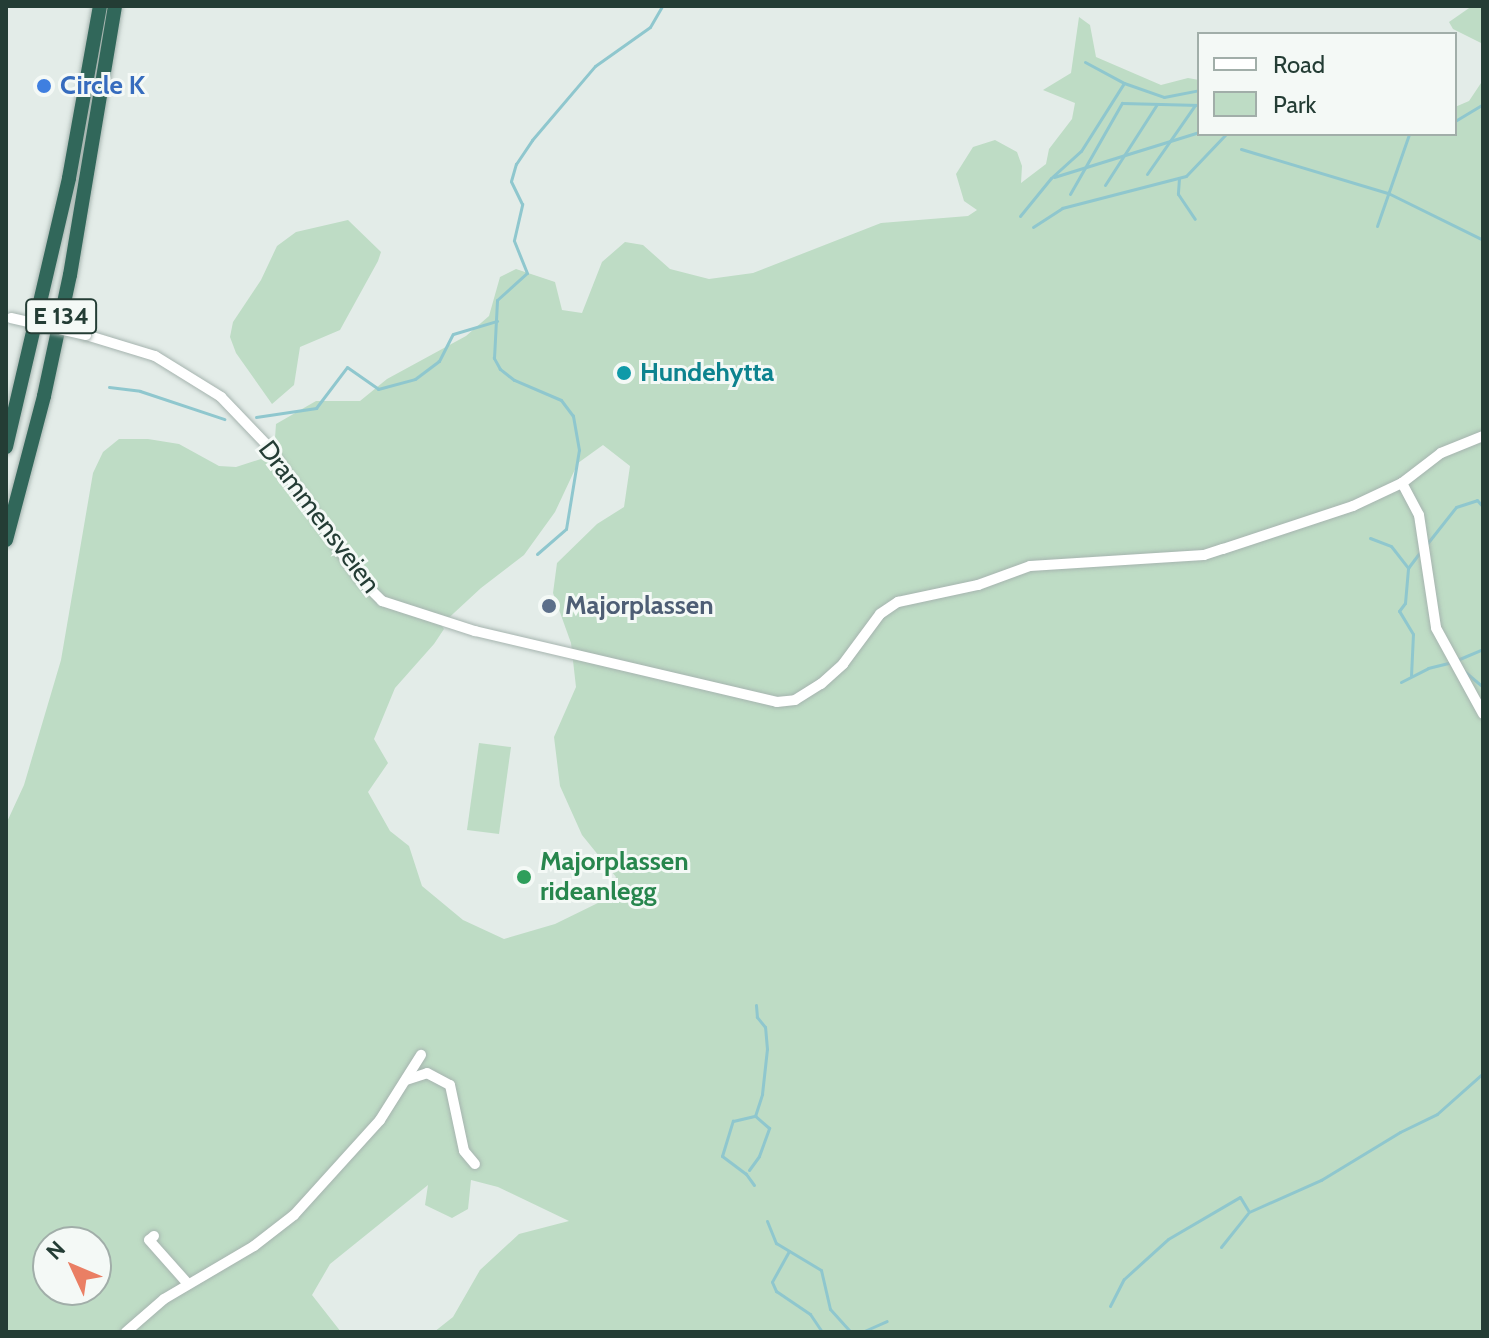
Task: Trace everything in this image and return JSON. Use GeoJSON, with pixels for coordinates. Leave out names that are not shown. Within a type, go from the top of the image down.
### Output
{"type":"FeatureCollection","features":[{"type":"Feature","properties":{"kind":"highway","name":"E 134"},"geometry":{"type":"LineString","coordinates":[[6,447],[50,269],[100,6]]}},
{"type":"Feature","properties":{"kind":"highway","name":"E 134"},"geometry":{"type":"LineString","coordinates":[[6,540],[44,396],[70,275],[115,6]]}},
{"type":"Feature","properties":{"kind":"street","name":"Drammensveien"},"geometry":{"type":"LineString","coordinates":[[8,317],[130,346],[168,362],[232,407],[266,444],[359,578],[382,601],[475,631],[768,701],[795,700],[835,672],[880,614],[898,602],[978,585],[1037,565],[1204,555],[1330,515],[1402,483],[1441,453],[1483,436]]}},
{"type":"Feature","properties":{"kind":"street"},"geometry":{"type":"LineString","coordinates":[[1402,483],[1419,515],[1436,628],[1483,714]]}},
{"type":"Feature","properties":{"kind":"street"},"geometry":{"type":"LineString","coordinates":[[126,1332],[164,1299],[254,1246],[294,1215],[380,1120],[421,1055]]}},
{"type":"Feature","properties":{"kind":"street"},"geometry":{"type":"LineString","coordinates":[[405,1081],[427,1073],[450,1085],[464,1151],[475,1164]]}},
{"type":"Feature","properties":{"kind":"street"},"geometry":{"type":"LineString","coordinates":[[154,1236],[149,1240],[188,1284]]}},
{"type":"Feature","properties":{"kind":"green space"},"geometry":{"type":"Polygon","coordinates":[[[1472,6],[1483,6],[1483,44],[1453,29],[1449,22],[1472,6]]]}},
{"type":"Feature","properties":{"kind":"green space"},"geometry":{"type":"Polygon","coordinates":[[[1079,17],[1090,25],[1096,57],[1161,85],[1188,78],[1197,80],[1197,136],[1457,136],[1457,106],[1469,101],[1483,80],[1483,1332],[434,1332],[453,1317],[480,1270],[519,1234],[569,1221],[498,1187],[471,1180],[468,1209],[452,1218],[425,1205],[428,1185],[330,1264],[312,1295],[341,1332],[6,1332],[6,824],[24,785],[61,660],[93,473],[103,452],[119,439],[148,439],[179,444],[219,466],[236,467],[264,458],[275,438],[276,424],[316,401],[360,401],[387,379],[466,336],[489,316],[500,277],[516,269],[555,282],[562,310],[582,313],[602,262],[625,242],[643,245],[670,269],[709,279],[753,273],[881,223],[968,216],[977,210],[964,201],[956,174],[973,147],[995,140],[1017,152],[1022,166],[1021,183],[1046,164],[1049,149],[1072,119],[1075,103],[1043,90],[1071,73],[1079,17]],[[603,445],[578,463],[555,512],[524,555],[481,588],[441,625],[444,629],[434,644],[395,688],[374,739],[388,763],[368,792],[390,831],[409,846],[422,886],[463,920],[504,939],[555,924],[602,901],[616,877],[582,835],[560,786],[554,737],[576,687],[571,643],[553,593],[557,563],[597,524],[624,507],[630,466],[603,445]]]}},
{"type":"Feature","properties":{"kind":"green space"},"geometry":{"type":"Polygon","coordinates":[[[348,220],[381,252],[378,261],[340,330],[300,347],[294,385],[272,404],[236,353],[230,337],[233,322],[261,280],[277,246],[296,232],[348,220]]]}},
{"type":"Feature","properties":{"kind":"green space"},"geometry":{"type":"Polygon","coordinates":[[[479,743],[511,747],[499,834],[467,830],[479,743]]]}},
{"type":"Feature","properties":{"kind":"waterway"},"geometry":{"type":"LineString","coordinates":[[537,554],[566,529],[579,450],[573,416],[561,400],[514,380],[500,369],[494,358],[497,300],[527,273],[514,240],[522,204],[511,181],[516,164],[532,140],[595,66],[650,27],[662,6]]}},
{"type":"Feature","properties":{"kind":"waterway"},"geometry":{"type":"LineString","coordinates":[[1085,62],[1124,83],[1164,97],[1197,90]]}},
{"type":"Feature","properties":{"kind":"waterway"},"geometry":{"type":"LineString","coordinates":[[1020,216],[1051,178],[1081,151],[1124,83]]}},
{"type":"Feature","properties":{"kind":"waterway"},"geometry":{"type":"LineString","coordinates":[[1070,194],[1122,103],[1197,105]]}},
{"type":"Feature","properties":{"kind":"waterway"},"geometry":{"type":"LineString","coordinates":[[1105,185],[1157,104]]}},
{"type":"Feature","properties":{"kind":"waterway"},"geometry":{"type":"LineString","coordinates":[[1457,120],[1483,104]]}},
{"type":"Feature","properties":{"kind":"waterway"},"geometry":{"type":"LineString","coordinates":[[1147,174],[1195,105]]}},
{"type":"Feature","properties":{"kind":"waterway"},"geometry":{"type":"LineString","coordinates":[[1054,177],[1197,133]]}},
{"type":"Feature","properties":{"kind":"waterway"},"geometry":{"type":"LineString","coordinates":[[1033,227],[1062,208],[1186,176],[1224,136]]}},
{"type":"Feature","properties":{"kind":"waterway"},"geometry":{"type":"LineString","coordinates":[[1377,226],[1408,136]]}},
{"type":"Feature","properties":{"kind":"waterway"},"geometry":{"type":"LineString","coordinates":[[1241,149],[1388,193],[1483,240]]}},
{"type":"Feature","properties":{"kind":"waterway"},"geometry":{"type":"LineString","coordinates":[[1179,178],[1178,194],[1195,219]]}},
{"type":"Feature","properties":{"kind":"waterway"},"geometry":{"type":"LineString","coordinates":[[256,417],[316,408],[347,367],[378,389],[415,379],[439,361],[453,334],[497,321]]}},
{"type":"Feature","properties":{"kind":"waterway"},"geometry":{"type":"LineString","coordinates":[[109,387],[140,391],[224,419]]}},
{"type":"Feature","properties":{"kind":"waterway"},"geometry":{"type":"LineString","coordinates":[[1426,545],[1456,507],[1477,500],[1483,507]]}},
{"type":"Feature","properties":{"kind":"waterway"},"geometry":{"type":"LineString","coordinates":[[1370,538],[1391,546],[1408,568]]}},
{"type":"Feature","properties":{"kind":"waterway"},"geometry":{"type":"LineString","coordinates":[[1411,676],[1413,634],[1399,611],[1405,603],[1408,568],[1421,551]]}},
{"type":"Feature","properties":{"kind":"waterway"},"geometry":{"type":"LineString","coordinates":[[1457,660],[1483,649]]}},
{"type":"Feature","properties":{"kind":"waterway"},"geometry":{"type":"LineString","coordinates":[[1401,682],[1428,668],[1452,662]]}},
{"type":"Feature","properties":{"kind":"waterway"},"geometry":{"type":"LineString","coordinates":[[1464,671],[1483,687]]}},
{"type":"Feature","properties":{"kind":"waterway"},"geometry":{"type":"LineString","coordinates":[[749,1170],[759,1156],[769,1128],[755,1116],[762,1094],[767,1049],[765,1027],[757,1017],[756,1005]]}},
{"type":"Feature","properties":{"kind":"waterway"},"geometry":{"type":"LineString","coordinates":[[1110,1306],[1124,1279],[1168,1239],[1240,1197],[1249,1212],[1321,1180],[1400,1132],[1437,1114],[1483,1073]]}},
{"type":"Feature","properties":{"kind":"waterway"},"geometry":{"type":"LineString","coordinates":[[754,1185],[746,1174],[722,1156],[733,1121],[755,1116]]}},
{"type":"Feature","properties":{"kind":"waterway"},"geometry":{"type":"LineString","coordinates":[[1221,1247],[1248,1213]]}},
{"type":"Feature","properties":{"kind":"waterway"},"geometry":{"type":"LineString","coordinates":[[767,1221],[776,1243],[821,1270],[830,1309],[850,1331],[856,1332]]}},
{"type":"Feature","properties":{"kind":"waterway"},"geometry":{"type":"LineString","coordinates":[[789,1251],[772,1282],[776,1291],[810,1314],[822,1332]]}},
{"type":"Feature","properties":{"kind":"waterway"},"geometry":{"type":"LineString","coordinates":[[862,1332],[887,1321]]}},
{"type":"Feature","properties":{"kind":"place","name":"Circle K"},"geometry":{"type":"Point","coordinates":[44,86]}},
{"type":"Feature","properties":{"kind":"place","name":"Hundehytta"},"geometry":{"type":"Point","coordinates":[624,373]}},
{"type":"Feature","properties":{"kind":"place","name":"Majorplassen"},"geometry":{"type":"Point","coordinates":[549,606]}},
{"type":"Feature","properties":{"kind":"place","name":"Majorplassen rideanlegg"},"geometry":{"type":"Point","coordinates":[524,877]}}]}
